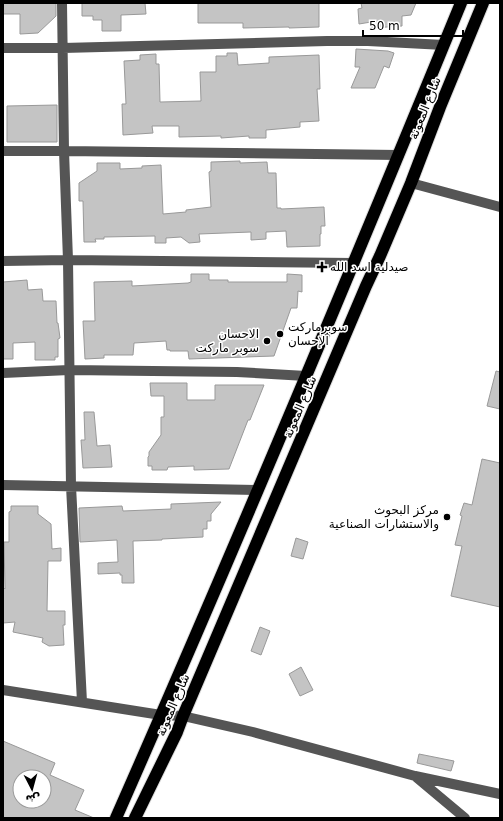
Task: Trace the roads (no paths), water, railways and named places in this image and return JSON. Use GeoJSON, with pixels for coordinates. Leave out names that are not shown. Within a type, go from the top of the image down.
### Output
{"type":"FeatureCollection","features":[{"type":"Feature","properties":{"kind":"highway","name":"شارع المعونة"},"geometry":{"type":"LineString","coordinates":[[116,818],[258,490],[400,154],[461,3]]}},
{"type":"Feature","properties":{"kind":"highway","name":"شارع المعونة"},"geometry":{"type":"LineString","coordinates":[[135,818],[177,732],[411,183],[440,107],[483,3]]}},
{"type":"Feature","properties":{"kind":"street"},"geometry":{"type":"LineString","coordinates":[[62,3],[64,151],[68,260],[70,486],[82,702]]}},
{"type":"Feature","properties":{"kind":"street"},"geometry":{"type":"LineString","coordinates":[[3,48],[63,48],[327,40],[444,45]]}},
{"type":"Feature","properties":{"kind":"street"},"geometry":{"type":"LineString","coordinates":[[3,151],[400,154]]}},
{"type":"Feature","properties":{"kind":"street"},"geometry":{"type":"LineString","coordinates":[[411,183],[500,206]]}},
{"type":"Feature","properties":{"kind":"street"},"geometry":{"type":"LineString","coordinates":[[3,261],[68,260],[354,263]]}},
{"type":"Feature","properties":{"kind":"street"},"geometry":{"type":"LineString","coordinates":[[3,373],[69,370],[237,372],[306,376]]}},
{"type":"Feature","properties":{"kind":"street"},"geometry":{"type":"LineString","coordinates":[[3,485],[258,490]]}},
{"type":"Feature","properties":{"kind":"street"},"geometry":{"type":"LineString","coordinates":[[3,690],[161,715],[183,716],[253,732],[415,776],[500,794]]}},
{"type":"Feature","properties":{"kind":"street"},"geometry":{"type":"LineString","coordinates":[[415,776],[465,818]]}},
{"type":"Feature","properties":{"kind":"place","name":"صيدلية اسد الله"},"geometry":{"type":"Point","coordinates":[322,267]}},
{"type":"Feature","properties":{"kind":"place","name":"سوبرماركت الإحسان"},"geometry":{"type":"Point","coordinates":[280,334]}},
{"type":"Feature","properties":{"kind":"place","name":"الاحسان سوبر ماركت"},"geometry":{"type":"Point","coordinates":[267,341]}},
{"type":"Feature","properties":{"kind":"place","name":"مركز البحوث والاستشارات الصناعية"},"geometry":{"type":"Point","coordinates":[447,517]}}]}
